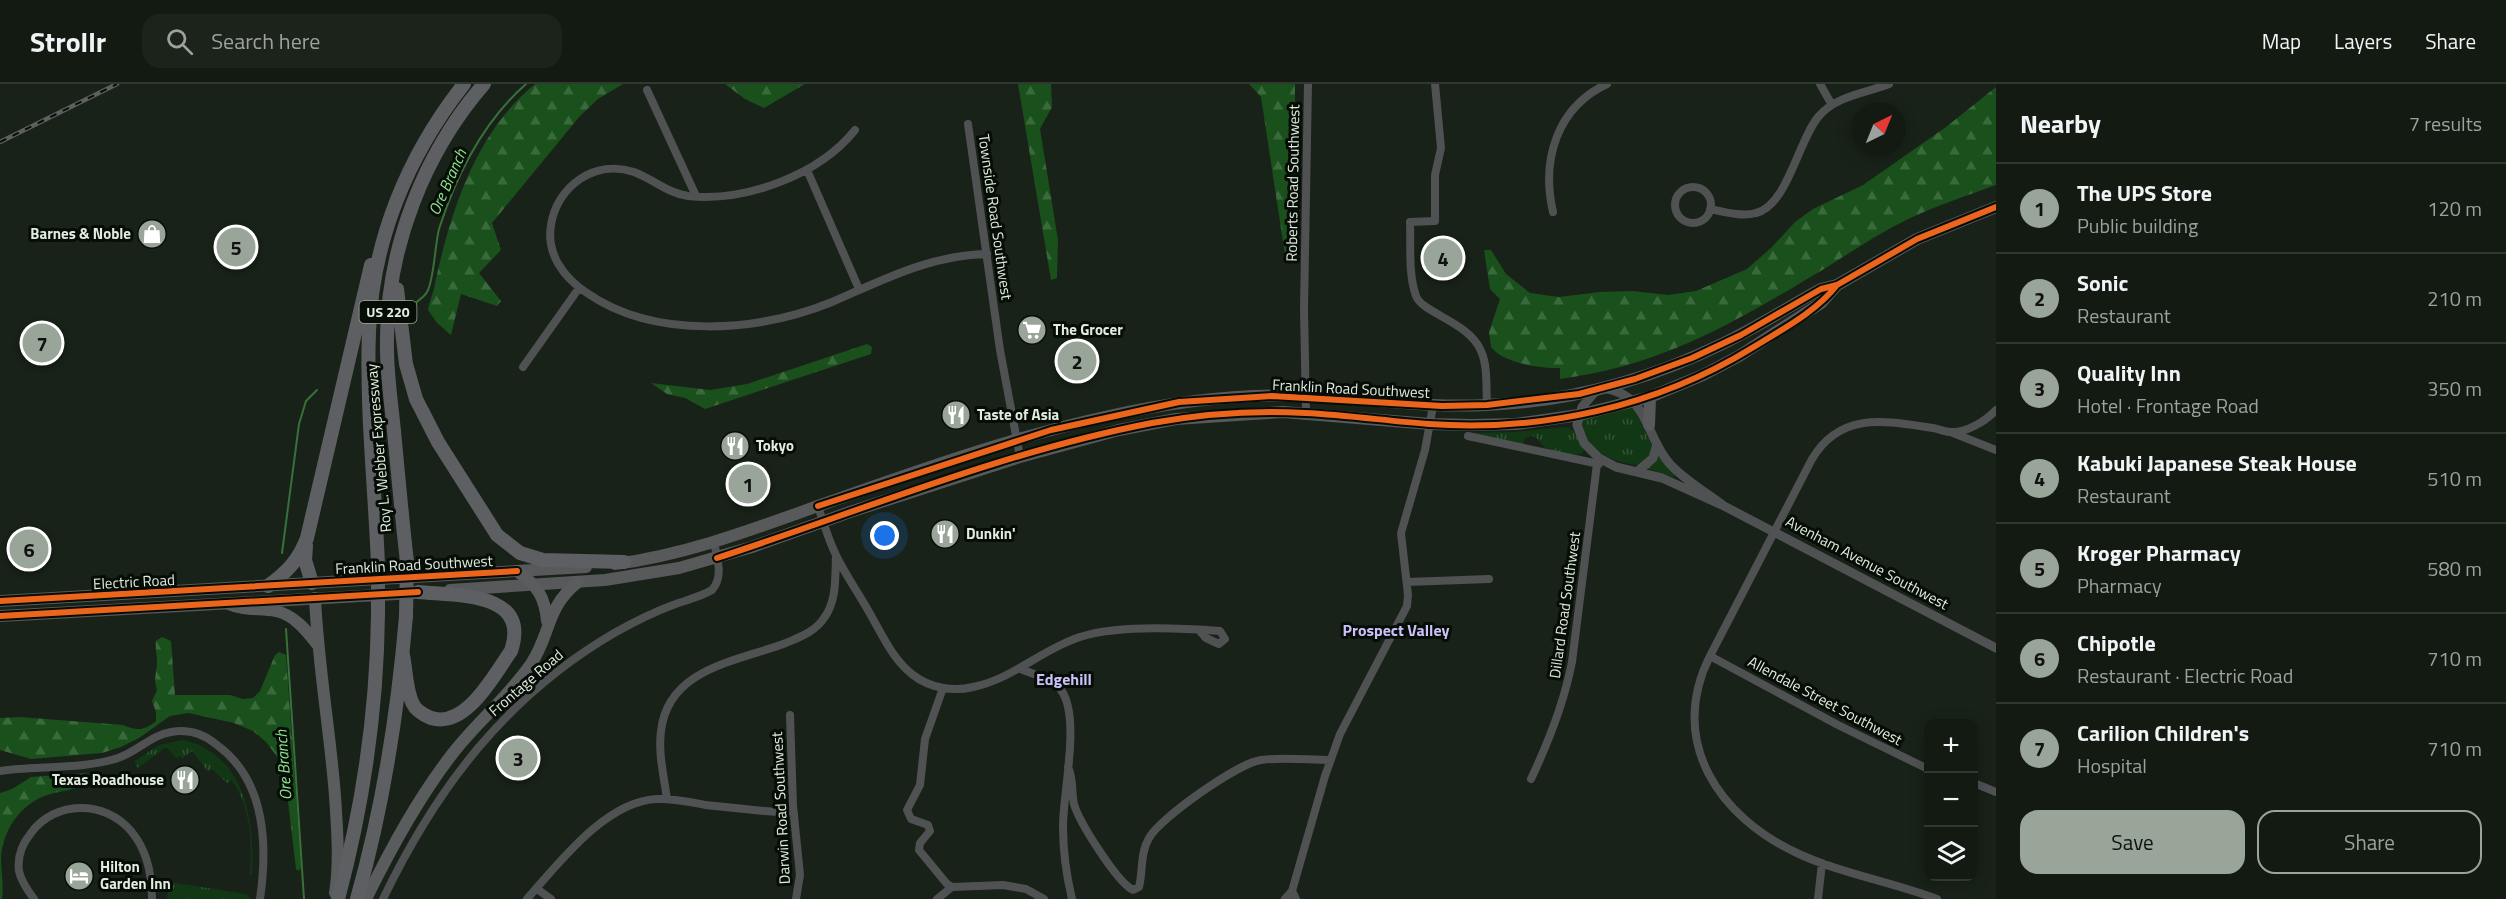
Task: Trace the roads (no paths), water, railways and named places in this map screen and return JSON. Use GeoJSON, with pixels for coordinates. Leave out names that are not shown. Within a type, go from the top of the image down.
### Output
{"type":"FeatureCollection","features":[{"type":"Feature","properties":{"kind":"highway","name":"Roy L. Webber Expressway"},"geometry":{"type":"LineString","coordinates":[[336,899],[347,868],[366,766],[377,656],[378,565],[369,330],[378,265],[394,204],[417,154],[464,84]]}},
{"type":"Feature","properties":{"kind":"highway","name":"Roy L. Webber Expressway"},"geometry":{"type":"LineString","coordinates":[[357,899],[373,840],[384,784],[403,655],[406,616],[407,562],[387,365],[388,312],[396,259],[412,206],[424,178],[456,122],[484,84]]}},
{"type":"Feature","properties":{"kind":"highway"},"geometry":{"type":"LineString","coordinates":[[312,584],[305,560],[307,538],[365,283],[373,257],[388,225]]}},
{"type":"Feature","properties":{"kind":"highway"},"geometry":{"type":"LineString","coordinates":[[396,259],[400,331],[411,385],[438,442],[486,520],[507,544],[531,558],[556,562],[624,562]]}},
{"type":"Feature","properties":{"kind":"highway"},"geometry":{"type":"LineString","coordinates":[[268,586],[286,572],[300,555],[307,538]]}},
{"type":"Feature","properties":{"kind":"highway"},"geometry":{"type":"LineString","coordinates":[[518,571],[535,585],[544,601],[548,622]]}},
{"type":"Feature","properties":{"kind":"highway"},"geometry":{"type":"LineString","coordinates":[[366,899],[420,800],[453,753],[531,663],[541,644],[548,622],[563,595],[578,582]]}},
{"type":"Feature","properties":{"kind":"highway"},"geometry":{"type":"LineString","coordinates":[[403,655],[410,697],[416,708],[428,717],[445,720],[463,712],[471,705],[511,651],[514,642],[511,617],[501,606],[481,599],[418,592]]}},
{"type":"Feature","properties":{"kind":"highway"},"geometry":{"type":"LineString","coordinates":[[315,598],[317,644],[332,754],[337,818],[336,899]]}},
{"type":"Feature","properties":{"kind":"highway"},"geometry":{"type":"LineString","coordinates":[[229,604],[238,609],[276,611],[288,615],[306,630],[317,644]]}},
{"type":"Feature","properties":{"kind":"main road","name":"Franklin Road Southwest"},"geometry":{"type":"LineString","coordinates":[[418,592],[578,582],[648,574],[717,558],[1020,456],[1119,430],[1176,419],[1240,413],[1306,413],[1430,424],[1516,424],[1579,415],[1650,397],[1703,375],[1739,356],[1821,303],[1838,285],[1917,239],[1996,207]]}},
{"type":"Feature","properties":{"kind":"main road","name":"Franklin Road Southwest"},"geometry":{"type":"LineString","coordinates":[[268,586],[518,571],[624,562],[662,556],[714,542],[1016,441],[1098,418],[1179,402],[1227,397],[1306,396],[1433,406],[1487,405],[1563,397],[1602,388],[1692,358],[1741,335],[1821,289],[1838,285]]}},
{"type":"Feature","properties":{"kind":"main road"},"geometry":{"type":"LineString","coordinates":[[1649,425],[1650,397]]}},
{"type":"Feature","properties":{"kind":"main road"},"geometry":{"type":"LineString","coordinates":[[312,584],[315,598]]}},
{"type":"Feature","properties":{"kind":"main road","name":"Electric Road"},"geometry":{"type":"LineString","coordinates":[[0,601],[268,586]]}},
{"type":"Feature","properties":{"kind":"main road","name":"Electric Road"},"geometry":{"type":"LineString","coordinates":[[0,616],[418,592]]}},
{"type":"Feature","properties":{"kind":"street","name":"Roberts Road Southwest"},"geometry":{"type":"LineString","coordinates":[[1306,413],[1308,84]]}},
{"type":"Feature","properties":{"kind":"street"},"geometry":{"type":"LineString","coordinates":[[1435,84],[1440,148],[1435,174],[1435,221],[1410,222],[1411,262],[1416,296],[1424,306],[1451,320],[1479,345],[1484,360],[1487,405]]}},
{"type":"Feature","properties":{"kind":"street"},"geometry":{"type":"LineString","coordinates":[[1553,212],[1549,170],[1558,132],[1575,106],[1590,93],[1607,84]]}},
{"type":"Feature","properties":{"kind":"street"},"geometry":{"type":"LineString","coordinates":[[1820,84],[1832,105]]}},
{"type":"Feature","properties":{"kind":"street"},"geometry":{"type":"LineString","coordinates":[[1710,209],[1748,214],[1756,213],[1772,204],[1813,125],[1832,105],[1889,84]]}},
{"type":"Feature","properties":{"kind":"street"},"geometry":{"type":"LineString","coordinates":[[646,90],[696,196]]}},
{"type":"Feature","properties":{"kind":"street","name":"Townside Road Southwest"},"geometry":{"type":"LineString","coordinates":[[968,124],[1020,456]]}},
{"type":"Feature","properties":{"kind":"street"},"geometry":{"type":"LineString","coordinates":[[855,130],[835,152],[807,170],[753,190],[696,196],[675,193],[644,176],[621,169],[598,171],[573,183],[562,196],[554,213],[550,238],[556,261],[563,272],[579,288],[610,306],[642,318],[686,326],[704,326],[745,323],[798,313],[928,262],[956,255],[987,254]]}},
{"type":"Feature","properties":{"kind":"street"},"geometry":{"type":"LineString","coordinates":[[807,170],[859,290]]}},
{"type":"Feature","properties":{"kind":"street"},"geometry":{"type":"LineString","coordinates":[[1696,187],[1707,194],[1710,209],[1701,221],[1686,221],[1676,210],[1676,200],[1683,190],[1696,187]]}},
{"type":"Feature","properties":{"kind":"street"},"geometry":{"type":"LineString","coordinates":[[523,367],[579,288]]}},
{"type":"Feature","properties":{"kind":"street"},"geometry":{"type":"LineString","coordinates":[[1579,415],[1587,401],[1602,388],[1619,392],[1634,401]]}},
{"type":"Feature","properties":{"kind":"street","name":"Avenham Avenue Southwest"},"geometry":{"type":"LineString","coordinates":[[1634,401],[1649,425],[1657,444],[1678,472],[1724,506]]}},
{"type":"Feature","properties":{"kind":"street"},"geometry":{"type":"LineString","coordinates":[[1285,899],[1292,891],[1330,760],[1351,709],[1403,616],[1408,595],[1401,546],[1402,527],[1433,406]]}},
{"type":"Feature","properties":{"kind":"street"},"geometry":{"type":"LineString","coordinates":[[1952,432],[1977,424],[1996,410]]}},
{"type":"Feature","properties":{"kind":"street","name":"Avenham Avenue Southwest"},"geometry":{"type":"LineString","coordinates":[[1579,415],[1577,425],[1584,443],[1599,458],[1616,467]]}},
{"type":"Feature","properties":{"kind":"street"},"geometry":{"type":"LineString","coordinates":[[1938,899],[1822,863],[1775,842],[1747,821],[1723,795],[1702,762],[1694,733],[1693,708],[1697,686],[1710,656],[1818,449],[1826,441],[1844,428],[1871,422],[1936,428],[1996,450]]}},
{"type":"Feature","properties":{"kind":"street","name":"Avenham Avenue Southwest"},"geometry":{"type":"LineString","coordinates":[[1468,436],[1662,478],[1724,506],[1996,648]]}},
{"type":"Feature","properties":{"kind":"street"},"geometry":{"type":"LineString","coordinates":[[1638,471],[1653,458],[1657,444]]}},
{"type":"Feature","properties":{"kind":"street","name":"Dillard Road Southwest"},"geometry":{"type":"LineString","coordinates":[[1531,779],[1567,688],[1597,464]]}},
{"type":"Feature","properties":{"kind":"street"},"geometry":{"type":"LineString","coordinates":[[818,506],[836,555],[897,659],[919,679],[943,688],[974,687],[1006,676],[1063,643],[1097,632],[1199,630]]}},
{"type":"Feature","properties":{"kind":"street","name":"Frontage Road"},"geometry":{"type":"LineString","coordinates":[[383,899],[432,809],[452,778],[489,733],[539,686],[593,646],[642,618],[712,590],[719,580],[714,542]]}},
{"type":"Feature","properties":{"kind":"street"},"geometry":{"type":"LineString","coordinates":[[667,799],[660,732],[672,698],[690,680],[712,668],[798,638],[819,625],[832,602],[836,555]]}},
{"type":"Feature","properties":{"kind":"street"},"geometry":{"type":"LineString","coordinates":[[1407,582],[1490,579]]}},
{"type":"Feature","properties":{"kind":"street","name":"Allendale Street Southwest"},"geometry":{"type":"LineString","coordinates":[[1710,656],[1924,767]]}},
{"type":"Feature","properties":{"kind":"street"},"geometry":{"type":"LineString","coordinates":[[1021,669],[1050,681],[1064,696],[1069,708],[1070,735],[1063,854],[1072,899]]}},
{"type":"Feature","properties":{"kind":"street"},"geometry":{"type":"LineString","coordinates":[[943,688],[925,739],[921,785],[907,810],[911,819],[928,825],[930,831],[920,843],[919,850],[952,887],[1014,885],[1044,899]]}},
{"type":"Feature","properties":{"kind":"street","name":"Darwin Road Southwest"},"geometry":{"type":"LineString","coordinates":[[790,715],[794,813],[800,875],[796,899]]}},
{"type":"Feature","properties":{"kind":"street"},"geometry":{"type":"LineString","coordinates":[[0,771],[118,758],[169,732],[187,731],[208,738],[230,754],[247,776],[258,803],[262,846],[260,899]]}},
{"type":"Feature","properties":{"kind":"street"},"geometry":{"type":"LineString","coordinates":[[1068,767],[1074,783],[1073,799],[1077,812],[1120,879],[1133,890],[1139,887],[1145,848],[1153,832],[1213,784],[1241,767],[1261,760],[1330,760]]}},
{"type":"Feature","properties":{"kind":"street"},"geometry":{"type":"LineString","coordinates":[[1978,785],[1996,792]]}},
{"type":"Feature","properties":{"kind":"street"},"geometry":{"type":"LineString","coordinates":[[527,899],[591,831],[631,804],[667,799],[748,810],[794,813]]}},
{"type":"Feature","properties":{"kind":"street"},"geometry":{"type":"LineString","coordinates":[[33,899],[19,873],[19,857],[24,842],[34,828],[48,816],[63,810],[81,807],[108,814],[130,830],[142,848],[149,866],[152,899]]}},
{"type":"Feature","properties":{"kind":"street"},"geometry":{"type":"LineString","coordinates":[[1818,899],[1822,863]]}},
{"type":"Feature","properties":{"kind":"street"},"geometry":{"type":"LineString","coordinates":[[937,899],[952,887]]}},
{"type":"Feature","properties":{"kind":"street"},"geometry":{"type":"LineString","coordinates":[[537,889],[551,899]]}},
{"type":"Feature","properties":{"kind":"street"},"geometry":{"type":"LineString","coordinates":[[1292,891],[1296,899]]}},
{"type":"Feature","properties":{"kind":"waterway","name":"Ore Branch"},"geometry":{"type":"LineString","coordinates":[[417,302],[425,295],[429,287],[439,229],[463,170],[484,132],[526,84]]}},
{"type":"Feature","properties":{"kind":"waterway","name":"Ore Branch"},"geometry":{"type":"LineString","coordinates":[[282,553],[299,424],[306,401],[317,390]]}},
{"type":"Feature","properties":{"kind":"waterway","name":"Ore Branch"},"geometry":{"type":"LineString","coordinates":[[286,629],[304,899]]}},
{"type":"Feature","properties":{"kind":"railway"},"geometry":{"type":"LineString","coordinates":[[0,142],[117,84]]}},
{"type":"Feature","properties":{"kind":"place","name":"Barnes & Noble"},"geometry":{"type":"Point","coordinates":[152,234]}},
{"type":"Feature","properties":{"kind":"place","name":"Kroger Pharmacy"},"geometry":{"type":"Point","coordinates":[236,247]}},
{"type":"Feature","properties":{"kind":"place","name":"Kabuki Japanese Steak House"},"geometry":{"type":"Point","coordinates":[1443,258]}},
{"type":"Feature","properties":{"kind":"place","name":"The Grocer"},"geometry":{"type":"Point","coordinates":[1032,330]}},
{"type":"Feature","properties":{"kind":"place","name":"Carilion Children's"},"geometry":{"type":"Point","coordinates":[42,343]}},
{"type":"Feature","properties":{"kind":"place","name":"Sonic"},"geometry":{"type":"Point","coordinates":[1077,361]}},
{"type":"Feature","properties":{"kind":"place","name":"Taste of Asia"},"geometry":{"type":"Point","coordinates":[956,415]}},
{"type":"Feature","properties":{"kind":"place","name":"Tokyo"},"geometry":{"type":"Point","coordinates":[735,446]}},
{"type":"Feature","properties":{"kind":"place","name":"The UPS Store"},"geometry":{"type":"Point","coordinates":[748,484]}},
{"type":"Feature","properties":{"kind":"place","name":"Dunkin'"},"geometry":{"type":"Point","coordinates":[945,534]}},
{"type":"Feature","properties":{"kind":"place","name":"Chipotle"},"geometry":{"type":"Point","coordinates":[29,549]}},
{"type":"Feature","properties":{"kind":"place","name":"Quality Inn"},"geometry":{"type":"Point","coordinates":[518,758]}},
{"type":"Feature","properties":{"kind":"place","name":"Texas Roadhouse"},"geometry":{"type":"Point","coordinates":[185,780]}},
{"type":"Feature","properties":{"kind":"place","name":"Hilton Garden Inn"},"geometry":{"type":"Point","coordinates":[79,876]}},
{"type":"Feature","properties":{"kind":"district","name":"Prospect Valley"},"geometry":{"type":"Point","coordinates":[1396,630]}},
{"type":"Feature","properties":{"kind":"district","name":"Edgehill"},"geometry":{"type":"Point","coordinates":[1064,679]}}]}
